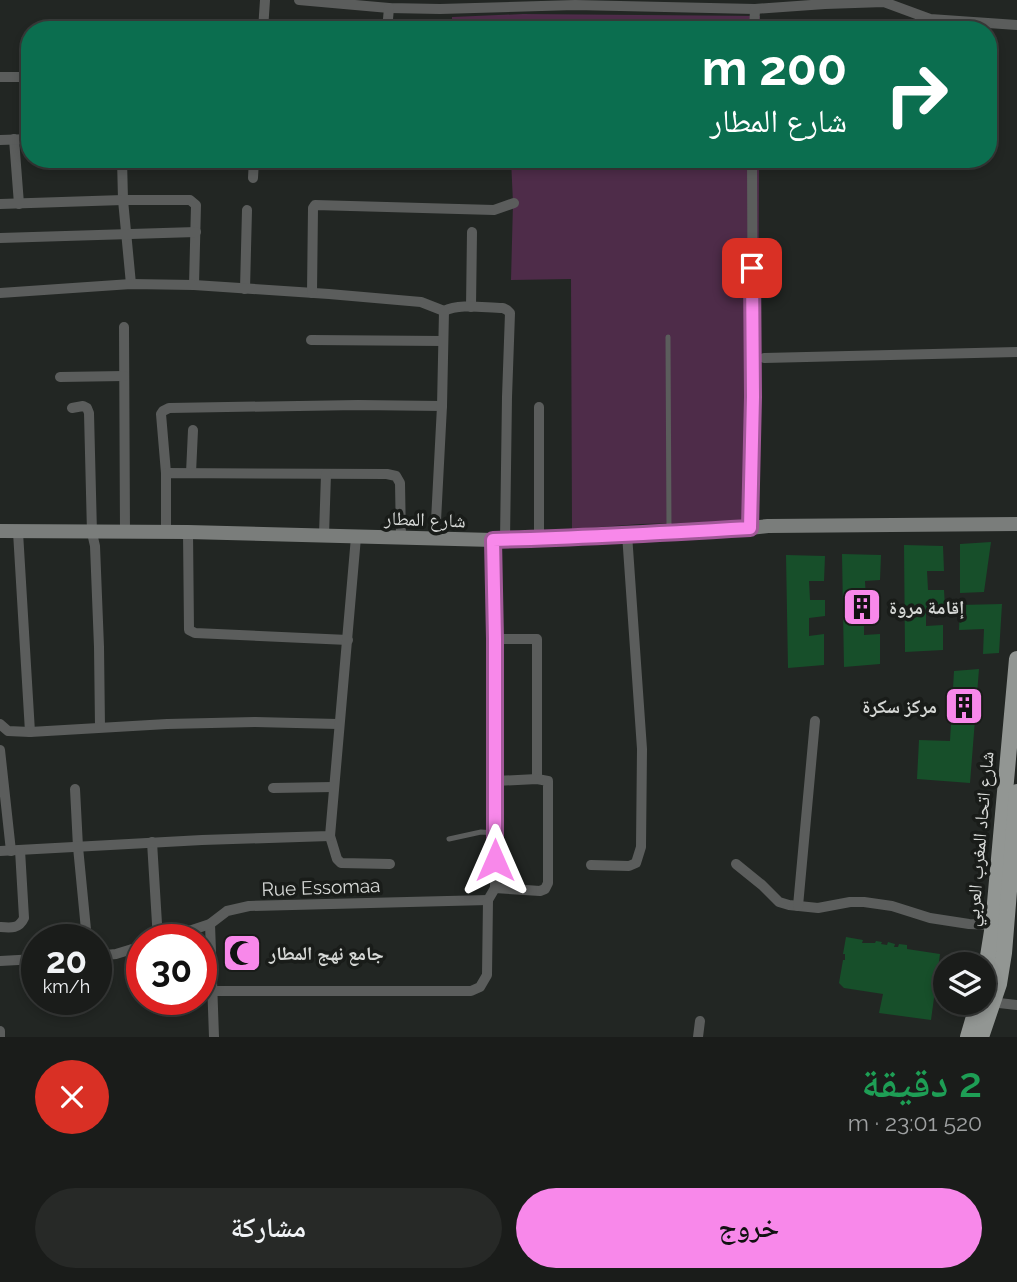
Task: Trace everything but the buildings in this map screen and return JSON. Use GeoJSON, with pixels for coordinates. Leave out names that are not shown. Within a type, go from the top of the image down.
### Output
{"type":"FeatureCollection","features":[{"type":"Feature","properties":{"kind":"main road","name":"شارع اتحاد المغرب العربي"},"geometry":{"type":"LineString","coordinates":[[989,952],[1017,659]]}},
{"type":"Feature","properties":{"kind":"main road","name":"شارع اتحاد المغرب العربي"},"geometry":{"type":"LineString","coordinates":[[996,988],[1004,953],[1017,792]]}},
{"type":"Feature","properties":{"kind":"main road","name":"شارع اتحاد المغرب العربي"},"geometry":{"type":"LineString","coordinates":[[968,1037],[979,1015]]}},
{"type":"Feature","properties":{"kind":"main road","name":"شارع اتحاد المغرب العربي"},"geometry":{"type":"LineString","coordinates":[[981,1037],[984,1015]]}},
{"type":"Feature","properties":{"kind":"street"},"geometry":{"type":"LineString","coordinates":[[264,21],[265,0]]}},
{"type":"Feature","properties":{"kind":"street"},"geometry":{"type":"LineString","coordinates":[[299,0],[388,8],[575,2],[755,9],[884,2],[930,19],[955,21]]}},
{"type":"Feature","properties":{"kind":"street"},"geometry":{"type":"LineString","coordinates":[[387,21],[388,8]]}},
{"type":"Feature","properties":{"kind":"street"},"geometry":{"type":"LineString","coordinates":[[754,21],[755,9]]}},
{"type":"Feature","properties":{"kind":"street"},"geometry":{"type":"LineString","coordinates":[[997,24],[1017,26]]}},
{"type":"Feature","properties":{"kind":"street"},"geometry":{"type":"LineString","coordinates":[[0,77],[21,77]]}},
{"type":"Feature","properties":{"kind":"street"},"geometry":{"type":"LineString","coordinates":[[14,139],[19,204]]}},
{"type":"Feature","properties":{"kind":"street"},"geometry":{"type":"LineString","coordinates":[[0,140],[21,139]]}},
{"type":"Feature","properties":{"kind":"street"},"geometry":{"type":"LineString","coordinates":[[122,168],[131,284]]}},
{"type":"Feature","properties":{"kind":"street"},"geometry":{"type":"LineString","coordinates":[[253,178],[254,168]]}},
{"type":"Feature","properties":{"kind":"street"},"geometry":{"type":"LineString","coordinates":[[750,528],[753,397],[752,168]]}},
{"type":"Feature","properties":{"kind":"street"},"geometry":{"type":"LineString","coordinates":[[0,204],[190,200],[195,205],[194,285]]}},
{"type":"Feature","properties":{"kind":"street"},"geometry":{"type":"LineString","coordinates":[[312,293],[315,205],[494,210],[514,203]]}},
{"type":"Feature","properties":{"kind":"street"},"geometry":{"type":"LineString","coordinates":[[244,289],[247,210]]}},
{"type":"Feature","properties":{"kind":"street"},"geometry":{"type":"LineString","coordinates":[[0,238],[196,232]]}},
{"type":"Feature","properties":{"kind":"street"},"geometry":{"type":"LineString","coordinates":[[471,307],[472,232]]}},
{"type":"Feature","properties":{"kind":"street"},"geometry":{"type":"LineString","coordinates":[[0,293],[131,284],[194,285],[421,302],[444,312]]}},
{"type":"Feature","properties":{"kind":"street"},"geometry":{"type":"LineString","coordinates":[[217,992],[471,991],[476,990],[487,975],[488,900],[495,888],[495,639],[510,313],[503,308],[471,307],[452,308],[444,312]]}},
{"type":"Feature","properties":{"kind":"street"},"geometry":{"type":"LineString","coordinates":[[435,540],[444,312]]}},
{"type":"Feature","properties":{"kind":"street"},"geometry":{"type":"LineString","coordinates":[[124,327],[125,533]]}},
{"type":"Feature","properties":{"kind":"street"},"geometry":{"type":"LineString","coordinates":[[311,340],[443,341]]}},
{"type":"Feature","properties":{"kind":"street"},"geometry":{"type":"LineString","coordinates":[[764,358],[1017,352]]}},
{"type":"Feature","properties":{"kind":"street"},"geometry":{"type":"LineString","coordinates":[[60,377],[124,376]]}},
{"type":"Feature","properties":{"kind":"street"},"geometry":{"type":"LineString","coordinates":[[72,408],[83,406],[89,413],[100,727]]}},
{"type":"Feature","properties":{"kind":"street"},"geometry":{"type":"LineString","coordinates":[[166,533],[166,473],[161,414],[169,408],[442,406]]}},
{"type":"Feature","properties":{"kind":"street"},"geometry":{"type":"LineString","coordinates":[[539,407],[539,540]]}},
{"type":"Feature","properties":{"kind":"street"},"geometry":{"type":"LineString","coordinates":[[191,473],[193,430]]}},
{"type":"Feature","properties":{"kind":"street"},"geometry":{"type":"LineString","coordinates":[[166,473],[396,476],[401,487],[401,538]]}},
{"type":"Feature","properties":{"kind":"street"},"geometry":{"type":"LineString","coordinates":[[324,535],[326,474]]}},
{"type":"Feature","properties":{"kind":"street","name":"شارع المطار"},"geometry":{"type":"LineString","coordinates":[[0,531],[188,532],[435,540],[539,540],[768,526],[1017,524]]}},
{"type":"Feature","properties":{"kind":"street"},"geometry":{"type":"LineString","coordinates":[[18,532],[30,732]]}},
{"type":"Feature","properties":{"kind":"street"},"geometry":{"type":"LineString","coordinates":[[188,532],[190,630],[195,633],[348,639]]}},
{"type":"Feature","properties":{"kind":"street"},"geometry":{"type":"LineString","coordinates":[[591,865],[629,866],[636,863],[641,847],[642,749],[626,534]]}},
{"type":"Feature","properties":{"kind":"street"},"geometry":{"type":"LineString","coordinates":[[356,537],[330,836],[337,859],[341,863],[390,864]]}},
{"type":"Feature","properties":{"kind":"street"},"geometry":{"type":"LineString","coordinates":[[495,639],[537,639],[537,779]]}},
{"type":"Feature","properties":{"kind":"street"},"geometry":{"type":"LineString","coordinates":[[798,906],[815,721]]}},
{"type":"Feature","properties":{"kind":"street"},"geometry":{"type":"LineString","coordinates":[[0,724],[8,731],[30,732],[243,722],[338,724]]}},
{"type":"Feature","properties":{"kind":"street"},"geometry":{"type":"LineString","coordinates":[[0,750],[10,851],[24,918],[13,928],[0,927]]}},
{"type":"Feature","properties":{"kind":"street"},"geometry":{"type":"LineString","coordinates":[[495,888],[540,891],[545,889],[548,883],[548,781],[496,781]]}},
{"type":"Feature","properties":{"kind":"street"},"geometry":{"type":"LineString","coordinates":[[273,788],[333,787]]}},
{"type":"Feature","properties":{"kind":"street"},"geometry":{"type":"LineString","coordinates":[[75,789],[85,924]]}},
{"type":"Feature","properties":{"kind":"street"},"geometry":{"type":"LineString","coordinates":[[10,851],[152,842],[330,836]]}},
{"type":"Feature","properties":{"kind":"street"},"geometry":{"type":"LineString","coordinates":[[152,842],[159,924]]}},
{"type":"Feature","properties":{"kind":"street"},"geometry":{"type":"LineString","coordinates":[[736,864],[779,902],[818,908],[864,902],[892,906],[930,918],[993,925]]}},
{"type":"Feature","properties":{"kind":"street","name":"Rue Essomaa"},"geometry":{"type":"LineString","coordinates":[[210,924],[227,911],[250,906],[488,900]]}},
{"type":"Feature","properties":{"kind":"street"},"geometry":{"type":"LineString","coordinates":[[0,961],[21,960]]}},
{"type":"Feature","properties":{"kind":"street"},"geometry":{"type":"LineString","coordinates":[[996,1003],[1017,1005]]}},
{"type":"Feature","properties":{"kind":"street"},"geometry":{"type":"LineString","coordinates":[[214,1015],[214,1037]]}},
{"type":"Feature","properties":{"kind":"street"},"geometry":{"type":"LineString","coordinates":[[698,1037],[700,1021]]}},
{"type":"Feature","properties":{"kind":"street"},"geometry":{"type":"LineString","coordinates":[[0,1031],[0,1037]]}},
{"type":"Feature","properties":{"kind":"lane"},"geometry":{"type":"LineString","coordinates":[[668,337],[669,532]]}},
{"type":"Feature","properties":{"kind":"lane"},"geometry":{"type":"LineString","coordinates":[[449,839],[481,832],[495,832]]}},
{"type":"Feature","properties":{"kind":"shaded area"},"geometry":{"type":"Polygon","coordinates":[[[523,14],[760,16],[760,21],[452,21],[452,17],[523,14]]]}},
{"type":"Feature","properties":{"kind":"shaded area"},"geometry":{"type":"Polygon","coordinates":[[[511,168],[759,168],[758,521],[572,529],[571,279],[511,280],[511,168]]]}},
{"type":"Feature","properties":{"kind":"place","name":"إقامة مروة"},"geometry":{"type":"Point","coordinates":[862,607]}},
{"type":"Feature","properties":{"kind":"place","name":"مركز سكرة"},"geometry":{"type":"Point","coordinates":[964,706]}},
{"type":"Feature","properties":{"kind":"place","name":"جامع نهج المطار"},"geometry":{"type":"Point","coordinates":[242,953]}},
{"type":"Feature","properties":{"kind":"route"},"geometry":{"type":"LineString","coordinates":[[495,860],[493,540],[539,540],[750,528],[752,268]]}}]}
